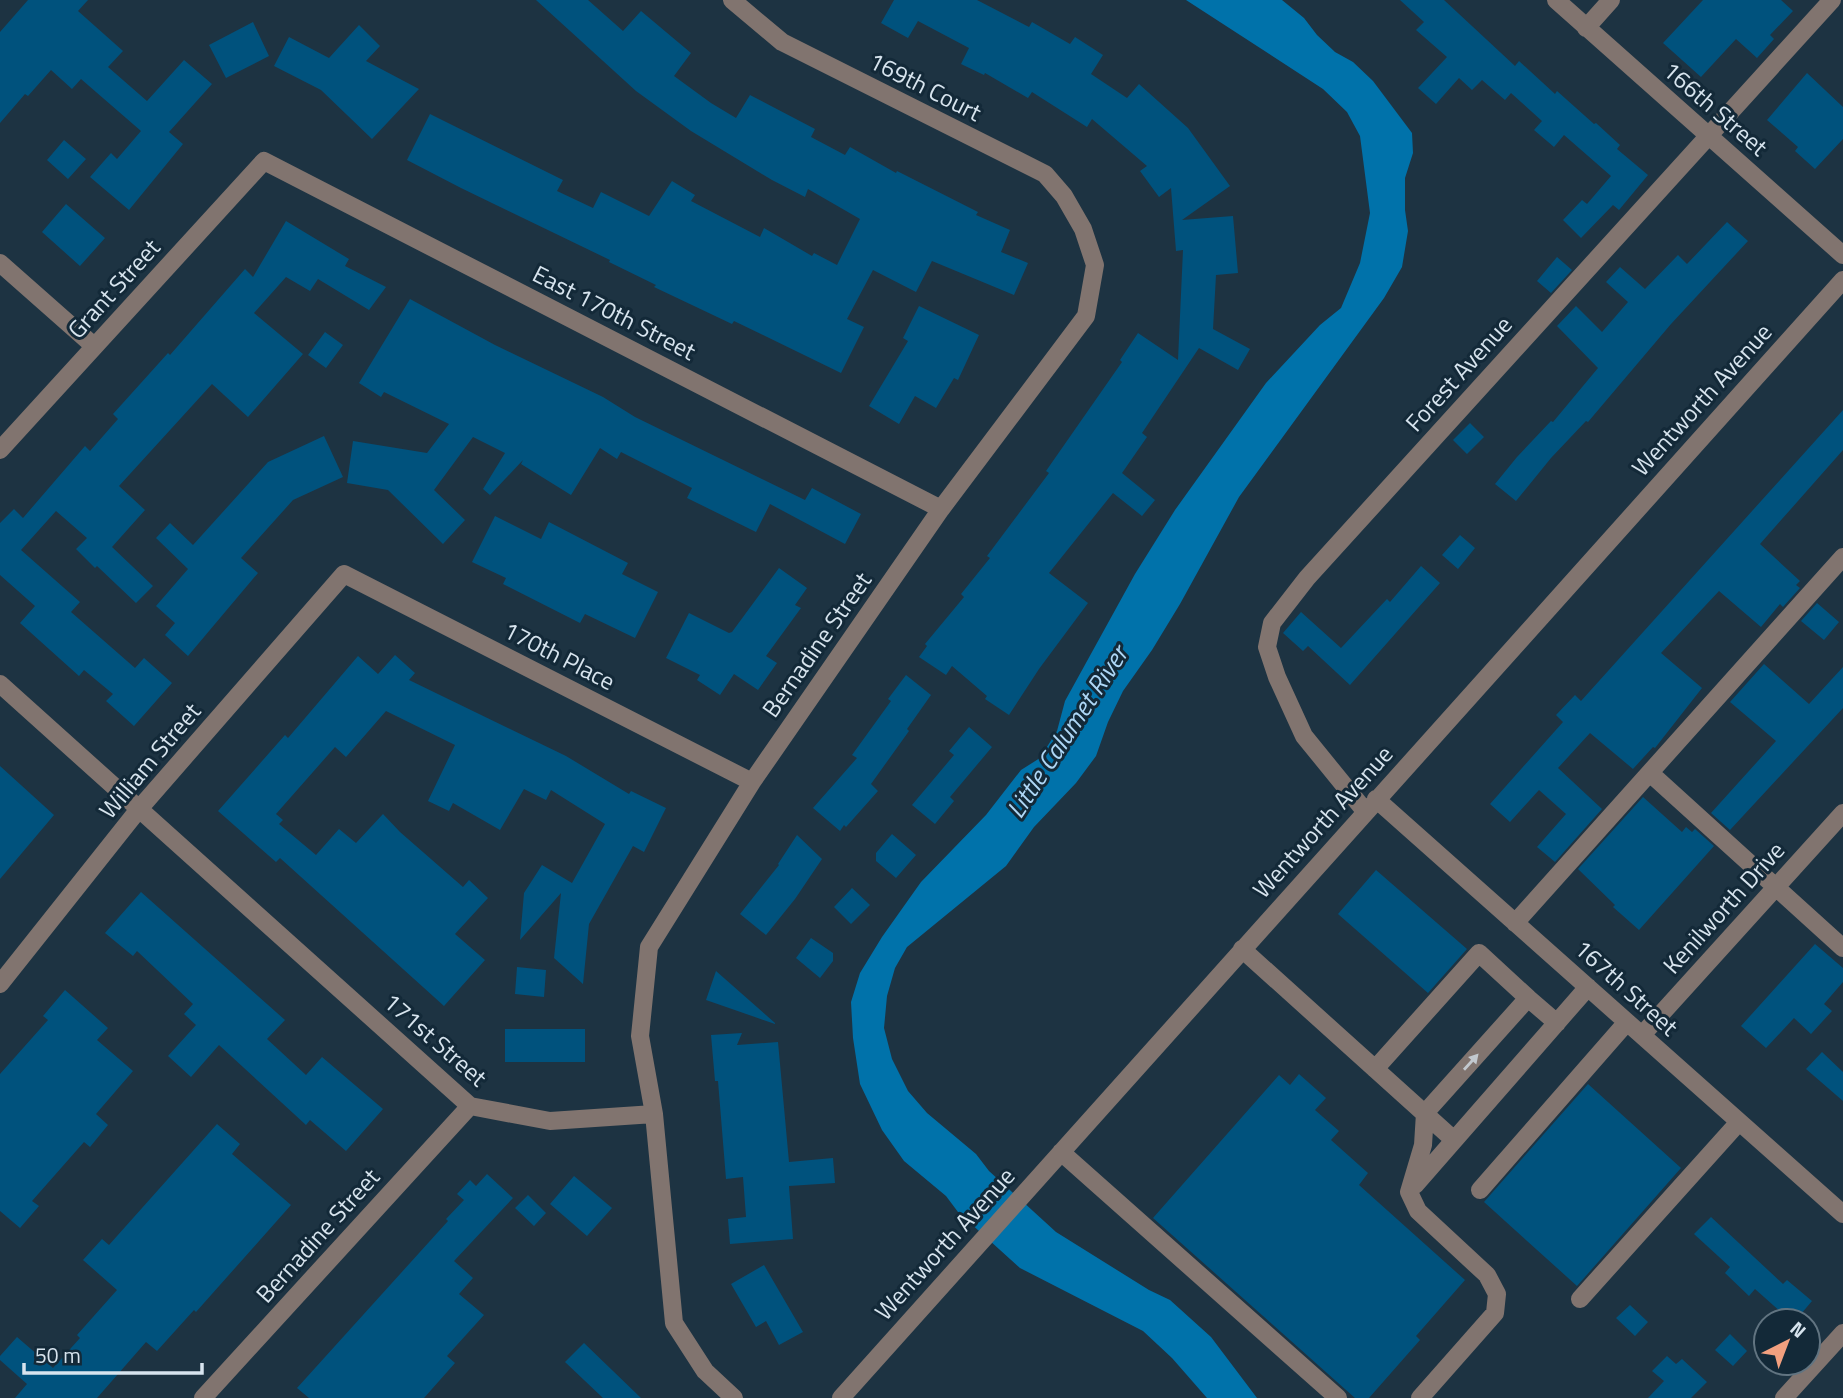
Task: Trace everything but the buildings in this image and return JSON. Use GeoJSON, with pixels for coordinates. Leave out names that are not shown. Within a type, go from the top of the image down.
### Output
{"type":"FeatureCollection","features":[{"type":"Feature","properties":{"kind":"street","name":"169th Court"},"geometry":{"type":"LineString","coordinates":[[732,0],[782,43],[1045,174],[1064,196],[1083,229]]}},
{"type":"Feature","properties":{"kind":"street","name":"166th Street"},"geometry":{"type":"LineString","coordinates":[[1556,0],[1843,255]]}},
{"type":"Feature","properties":{"kind":"street"},"geometry":{"type":"LineString","coordinates":[[1587,28],[1612,0]]}},
{"type":"Feature","properties":{"kind":"street","name":"Forest Avenue"},"geometry":{"type":"LineString","coordinates":[[1371,805],[1304,736],[1277,677],[1267,647],[1272,623],[1307,578],[1832,0]]}},
{"type":"Feature","properties":{"kind":"street","name":"Grant Street"},"geometry":{"type":"LineString","coordinates":[[0,450],[264,161]]}},
{"type":"Feature","properties":{"kind":"street","name":"East 170th Street"},"geometry":{"type":"LineString","coordinates":[[264,161],[941,509]]}},
{"type":"Feature","properties":{"kind":"street","name":"Bernadine Street"},"geometry":{"type":"LineString","coordinates":[[654,1114],[640,1036],[649,947],[752,782],[941,509],[1086,316],[1095,265],[1083,229]]}},
{"type":"Feature","properties":{"kind":"street"},"geometry":{"type":"LineString","coordinates":[[0,263],[94,346]]}},
{"type":"Feature","properties":{"kind":"street","name":"Wentworth Avenue"},"geometry":{"type":"LineString","coordinates":[[841,1398],[1843,281]]}},
{"type":"Feature","properties":{"kind":"street"},"geometry":{"type":"LineString","coordinates":[[1516,923],[1843,556]]}},
{"type":"Feature","properties":{"kind":"street","name":"170th Place"},"geometry":{"type":"LineString","coordinates":[[344,574],[752,782]]}},
{"type":"Feature","properties":{"kind":"street","name":"William Street"},"geometry":{"type":"LineString","coordinates":[[0,984],[139,809],[344,574]]}},
{"type":"Feature","properties":{"kind":"street","name":"171st Street"},"geometry":{"type":"LineString","coordinates":[[0,684],[470,1106],[550,1121],[654,1114]]}},
{"type":"Feature","properties":{"kind":"street"},"geometry":{"type":"LineString","coordinates":[[1650,773],[1843,948]]}},
{"type":"Feature","properties":{"kind":"street","name":"167th Street"},"geometry":{"type":"LineString","coordinates":[[1371,805],[1516,923],[1843,1214]]}},
{"type":"Feature","properties":{"kind":"street","name":"Kenilworth Drive"},"geometry":{"type":"LineString","coordinates":[[1642,1035],[1843,813]]}},
{"type":"Feature","properties":{"kind":"street"},"geometry":{"type":"LineString","coordinates":[[1242,949],[1454,1140]]}},
{"type":"Feature","properties":{"kind":"street"},"geometry":{"type":"LineString","coordinates":[[1375,1069],[1479,953],[1557,1023]]}},
{"type":"Feature","properties":{"kind":"street"},"geometry":{"type":"LineString","coordinates":[[1409,1192],[1588,987]]}},
{"type":"Feature","properties":{"kind":"street"},"geometry":{"type":"LineString","coordinates":[[1420,1398],[1495,1313],[1497,1294],[1487,1275],[1418,1211],[1409,1192],[1423,1145],[1425,1113],[1528,998]]}},
{"type":"Feature","properties":{"kind":"street"},"geometry":{"type":"LineString","coordinates":[[1480,1191],[1627,1023]]}},
{"type":"Feature","properties":{"kind":"street","name":"Bernadine Street"},"geometry":{"type":"LineString","coordinates":[[203,1398],[470,1106]]}},
{"type":"Feature","properties":{"kind":"street"},"geometry":{"type":"LineString","coordinates":[[654,1114],[674,1323],[705,1371],[734,1398]]}},
{"type":"Feature","properties":{"kind":"street"},"geometry":{"type":"LineString","coordinates":[[1580,1299],[1739,1122]]}},
{"type":"Feature","properties":{"kind":"street"},"geometry":{"type":"LineString","coordinates":[[1061,1152],[1338,1398]]}},
{"type":"Feature","properties":{"kind":"street"},"geometry":{"type":"LineString","coordinates":[[1784,1398],[1843,1333]]}},
{"type":"Feature","properties":{"kind":"water","name":"Little Calumet River"},"geometry":{"type":"Polygon","coordinates":[[[1186,0],[1282,0],[1304,18],[1335,52],[1353,62],[1373,81],[1412,133],[1413,153],[1405,178],[1408,231],[1402,267],[1384,298],[1239,497],[1180,604],[1123,691],[1096,756],[1076,783],[1034,827],[1006,866],[907,947],[895,968],[887,996],[884,1028],[892,1059],[908,1091],[927,1113],[976,1154],[989,1171],[1056,1232],[1149,1290],[1170,1300],[1211,1337],[1257,1398],[1207,1398],[1172,1358],[1143,1331],[1020,1268],[958,1212],[946,1196],[904,1161],[882,1130],[860,1084],[851,1002],[860,973],[921,882],[986,815],[1021,770],[1040,758],[1057,731],[1065,701],[1135,574],[1175,510],[1266,383],[1320,325],[1341,308],[1360,263],[1370,213],[1360,136],[1347,112],[1323,89],[1186,0]]]}}]}
